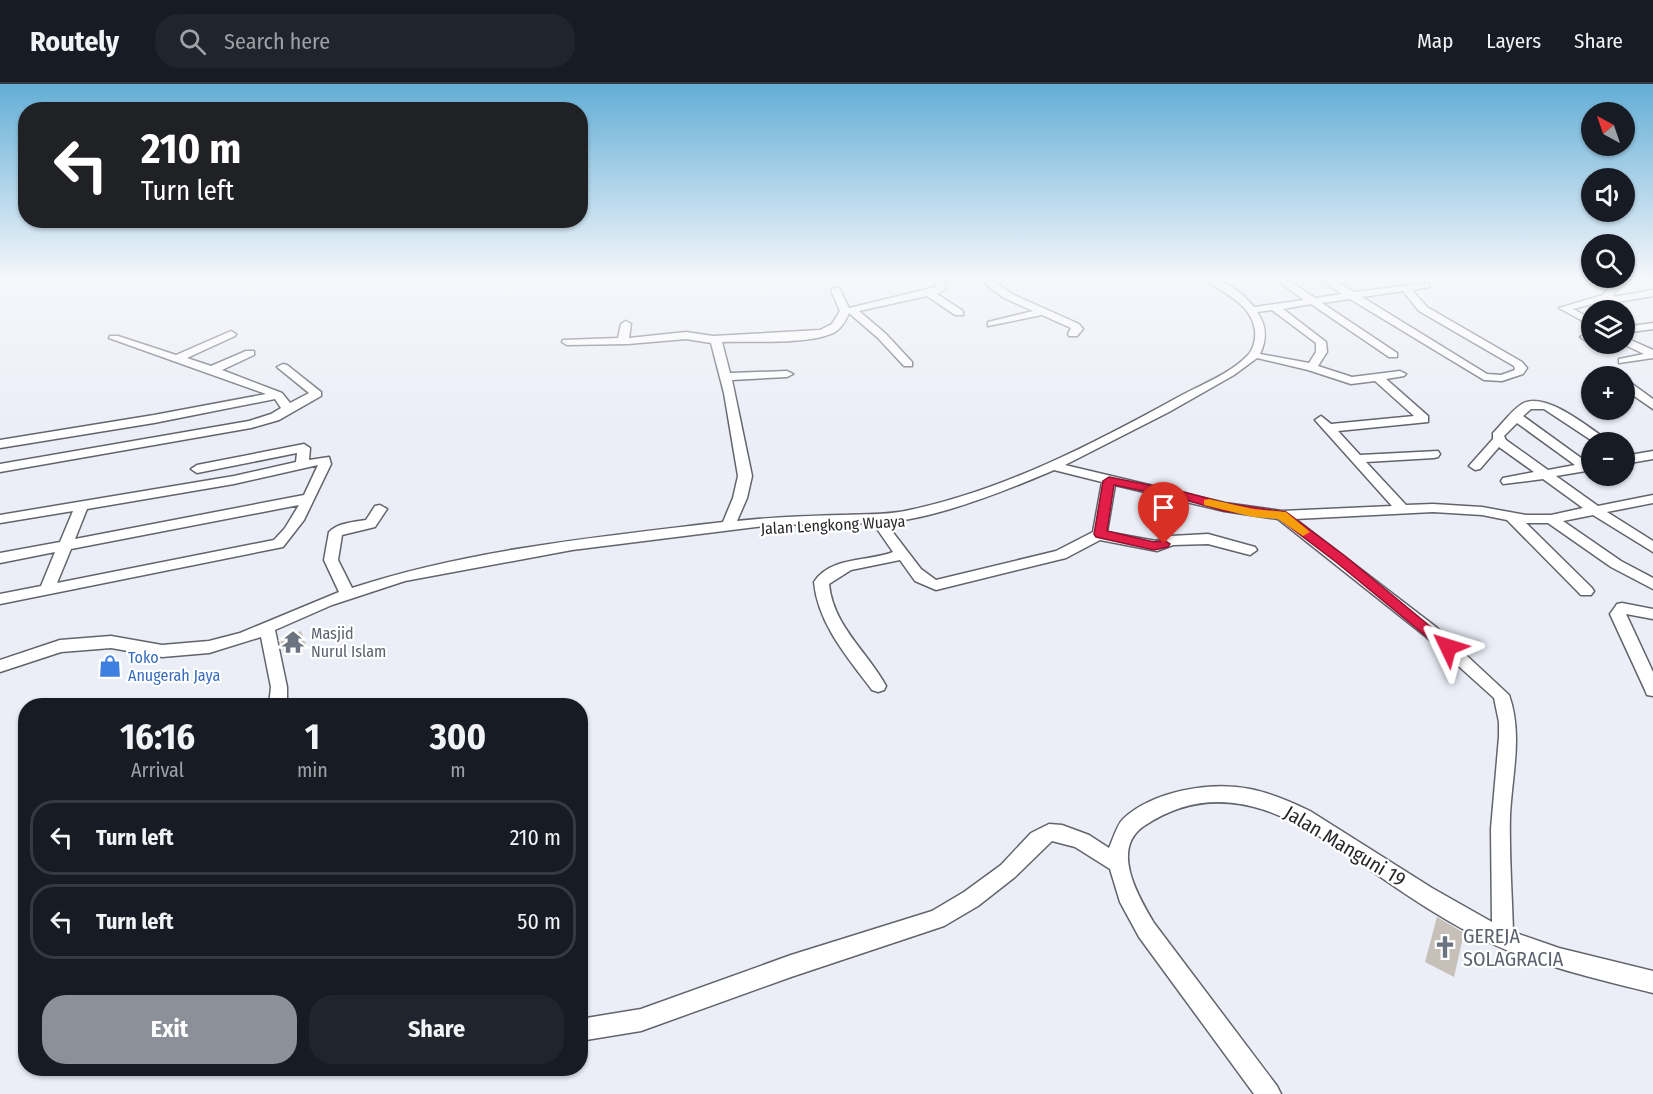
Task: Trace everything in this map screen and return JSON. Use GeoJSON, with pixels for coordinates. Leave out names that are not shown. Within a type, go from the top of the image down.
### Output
{"type":"FeatureCollection","features":[{"type":"Feature","properties":{"kind":"street"},"geometry":{"type":"LineString","coordinates":[[623,341],[626,326]]}},
{"type":"Feature","properties":{"kind":"street"},"geometry":{"type":"LineString","coordinates":[[567,342],[688,336],[714,339],[809,335],[832,330],[836,326]]}},
{"type":"Feature","properties":{"kind":"street"},"geometry":{"type":"LineString","coordinates":[[869,326],[882,336],[908,364]]}},
{"type":"Feature","properties":{"kind":"street"},"geometry":{"type":"LineString","coordinates":[[1073,334],[1078,328],[1075,326]]}},
{"type":"Feature","properties":{"kind":"street","name":"Jalan Lengkong Wuaya"},"geometry":{"type":"LineString","coordinates":[[0,666],[60,646],[111,642],[162,651],[193,650],[234,641],[314,607],[403,576],[572,544],[729,524],[908,516],[1061,468],[1230,373],[1257,351],[1260,335],[1259,326]]}},
{"type":"Feature","properties":{"kind":"street"},"geometry":{"type":"LineString","coordinates":[[1263,326],[1267,336],[1266,348],[1262,357],[1311,367],[1347,380],[1400,374]]}},
{"type":"Feature","properties":{"kind":"street"},"geometry":{"type":"LineString","coordinates":[[1300,326],[1321,342],[1323,348],[1319,360],[1311,367]]}},
{"type":"Feature","properties":{"kind":"street"},"geometry":{"type":"LineString","coordinates":[[1351,326],[1393,355]]}},
{"type":"Feature","properties":{"kind":"street"},"geometry":{"type":"LineString","coordinates":[[1402,326],[1484,377],[1502,378],[1521,370],[1518,364],[1453,326]]}},
{"type":"Feature","properties":{"kind":"street"},"geometry":{"type":"LineString","coordinates":[[1635,328],[1652,326]]}},
{"type":"Feature","properties":{"kind":"street"},"geometry":{"type":"LineString","coordinates":[[178,358],[231,334]]}},
{"type":"Feature","properties":{"kind":"street"},"geometry":{"type":"LineString","coordinates":[[114,338],[245,381],[278,395],[288,409]]}},
{"type":"Feature","properties":{"kind":"street"},"geometry":{"type":"LineString","coordinates":[[714,339],[718,344],[724,377],[730,393],[746,476],[729,524]]}},
{"type":"Feature","properties":{"kind":"street"},"geometry":{"type":"LineString","coordinates":[[1635,346],[1653,355]]}},
{"type":"Feature","properties":{"kind":"street"},"geometry":{"type":"LineString","coordinates":[[210,371],[250,352]]}},
{"type":"Feature","properties":{"kind":"street"},"geometry":{"type":"LineString","coordinates":[[1623,361],[1653,355]]}},
{"type":"Feature","properties":{"kind":"street","name":"Jalan Lengkong Wuaya"},"geometry":{"type":"LineString","coordinates":[[377,586],[404,583],[578,550],[717,531],[792,526],[882,526],[934,515],[1020,488],[1229,381],[1262,357]]}},
{"type":"Feature","properties":{"kind":"street"},"geometry":{"type":"LineString","coordinates":[[0,468],[251,424],[275,417],[317,394],[284,367]]}},
{"type":"Feature","properties":{"kind":"street"},"geometry":{"type":"LineString","coordinates":[[724,377],[787,374]]}},
{"type":"Feature","properties":{"kind":"street"},"geometry":{"type":"LineString","coordinates":[[1376,376],[1424,419],[1325,424],[1402,509]]}},
{"type":"Feature","properties":{"kind":"street"},"geometry":{"type":"LineString","coordinates":[[1635,391],[1653,405]]}},
{"type":"Feature","properties":{"kind":"street"},"geometry":{"type":"LineString","coordinates":[[0,444],[154,419],[278,395]]}},
{"type":"Feature","properties":{"kind":"street"},"geometry":{"type":"LineString","coordinates":[[1476,466],[1498,440],[1498,433],[1531,404],[1544,405],[1586,432]]}},
{"type":"Feature","properties":{"kind":"street"},"geometry":{"type":"LineString","coordinates":[[1515,416],[1581,461]]}},
{"type":"Feature","properties":{"kind":"street"},"geometry":{"type":"LineString","coordinates":[[1498,440],[1596,510],[1653,547]]}},
{"type":"Feature","properties":{"kind":"street"},"geometry":{"type":"LineString","coordinates":[[197,469],[304,448],[302,465]]}},
{"type":"Feature","properties":{"kind":"street"},"geometry":{"type":"LineString","coordinates":[[1357,459],[1434,454]]}},
{"type":"Feature","properties":{"kind":"street"},"geometry":{"type":"LineString","coordinates":[[1635,458],[1653,455]]}},
{"type":"Feature","properties":{"kind":"street"},"geometry":{"type":"LineString","coordinates":[[0,519],[234,480],[324,460],[325,464],[291,530],[278,544],[0,598]]}},
{"type":"Feature","properties":{"kind":"street"},"geometry":{"type":"LineString","coordinates":[[1061,468],[1224,507],[1282,515],[1402,509],[1456,509],[1551,519],[1653,500]]}},
{"type":"Feature","properties":{"kind":"street"},"geometry":{"type":"LineString","coordinates":[[1508,481],[1581,468]]}},
{"type":"Feature","properties":{"kind":"street"},"geometry":{"type":"LineString","coordinates":[[1100,534],[1109,481]]}},
{"type":"Feature","properties":{"kind":"street"},"geometry":{"type":"LineString","coordinates":[[0,558],[307,499]]}},
{"type":"Feature","properties":{"kind":"street"},"geometry":{"type":"LineString","coordinates":[[47,589],[82,505]]}},
{"type":"Feature","properties":{"kind":"street"},"geometry":{"type":"LineString","coordinates":[[348,595],[332,569],[331,558],[336,532],[370,524],[380,509]]}},
{"type":"Feature","properties":{"kind":"street"},"geometry":{"type":"LineString","coordinates":[[1282,515],[1430,631],[1501,695],[1505,705],[1507,743],[1501,815],[1503,938]]}},
{"type":"Feature","properties":{"kind":"street"},"geometry":{"type":"LineString","coordinates":[[1511,516],[1586,591]]}},
{"type":"Feature","properties":{"kind":"street"},"geometry":{"type":"LineString","coordinates":[[1551,519],[1616,564],[1653,584]]}},
{"type":"Feature","properties":{"kind":"street"},"geometry":{"type":"LineString","coordinates":[[882,526],[915,573],[926,583],[936,585],[1061,555],[1100,534],[1157,546],[1171,541],[1202,539],[1250,550]]}},
{"type":"Feature","properties":{"kind":"street"},"geometry":{"type":"LineString","coordinates":[[878,686],[843,639],[823,601],[821,582],[828,575],[840,569],[895,557],[902,553]]}},
{"type":"Feature","properties":{"kind":"street"},"geometry":{"type":"LineString","coordinates":[[1653,614],[1622,608],[1618,614],[1653,690]]}},
{"type":"Feature","properties":{"kind":"street"},"geometry":{"type":"LineString","coordinates":[[267,628],[279,687],[278,698]]}},
{"type":"Feature","properties":{"kind":"street","name":"Jalan Manguni 19"},"geometry":{"type":"LineString","coordinates":[[1269,1094],[1197,998],[1167,963],[1127,895],[1118,864],[1120,837],[1128,825],[1143,813],[1167,803],[1195,798],[1246,796],[1261,799],[1297,815],[1334,836],[1427,897],[1503,938],[1597,968],[1653,982]]}},
{"type":"Feature","properties":{"kind":"street"},"geometry":{"type":"LineString","coordinates":[[588,1029],[641,1020],[791,966],[937,920],[971,899],[1008,871],[1049,832],[1062,833],[1082,841],[1118,864]]}},
{"type":"Feature","properties":{"kind":"building","name":"Masjid Nurul Islam"},"geometry":{"type":"Polygon","coordinates":[[[301,631],[306,645],[284,653],[280,639],[301,631]]]}},
{"type":"Feature","properties":{"kind":"building","name":"Toko Anugerah Jaya"},"geometry":{"type":"Polygon","coordinates":[[[121,659],[117,670],[98,674],[102,663],[121,659]]]}},
{"type":"Feature","properties":{"kind":"building","name":"GEREJA SOLAGRACIA"},"geometry":{"type":"Polygon","coordinates":[[[1437,917],[1464,933],[1454,977],[1425,962],[1437,917]]]}},
{"type":"Feature","properties":{"kind":"slow traffic"},"geometry":{"type":"LineString","coordinates":[[1209,503],[1253,513],[1282,515],[1303,532]]}},
{"type":"Feature","properties":{"kind":"place","name":"Masjid Nurul Islam"},"geometry":{"type":"Point","coordinates":[293,642]}},
{"type":"Feature","properties":{"kind":"place","name":"Toko Anugerah Jaya"},"geometry":{"type":"Point","coordinates":[110,666]}},
{"type":"Feature","properties":{"kind":"place","name":"GEREJA SOLAGRACIA"},"geometry":{"type":"Point","coordinates":[1445,947]}},
{"type":"Feature","properties":{"kind":"route"},"geometry":{"type":"LineString","coordinates":[[1164,544],[1154,546],[1100,534],[1109,481],[1253,513],[1282,515],[1341,559],[1448,647]]}}]}
